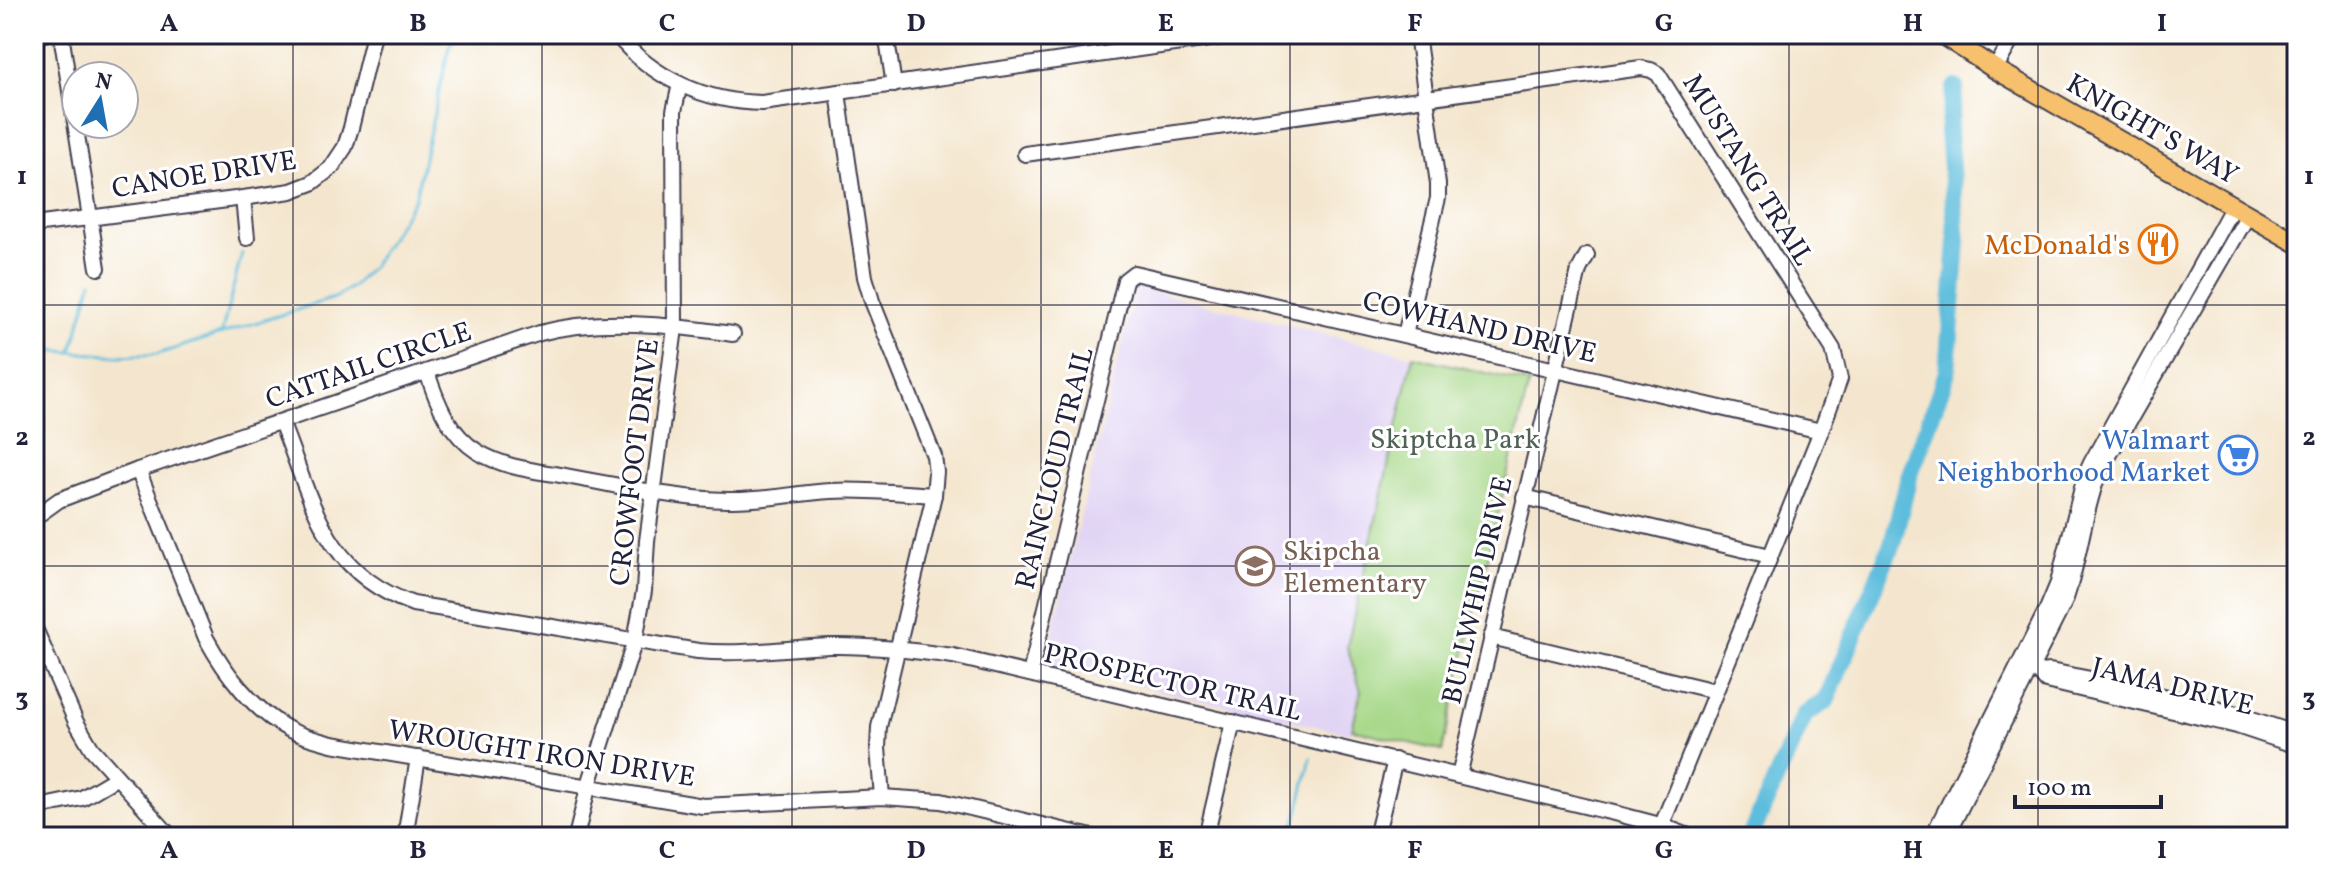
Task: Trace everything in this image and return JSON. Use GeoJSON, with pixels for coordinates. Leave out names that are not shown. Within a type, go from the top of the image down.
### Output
{"type":"FeatureCollection","features":[{"type":"Feature","properties":{"kind":"main road","name":"KNIGHT'S WAY"},"geometry":{"type":"LineString","coordinates":[[1941,34],[1995,69],[2297,243]]}},
{"type":"Feature","properties":{"kind":"street"},"geometry":{"type":"LineString","coordinates":[[34,36],[44,34]]}},
{"type":"Feature","properties":{"kind":"street"},"geometry":{"type":"LineString","coordinates":[[61,34],[98,268]]}},
{"type":"Feature","properties":{"kind":"street","name":"CANOE DRIVE"},"geometry":{"type":"LineString","coordinates":[[34,225],[291,191],[312,183],[338,160],[351,128],[374,34]]}},
{"type":"Feature","properties":{"kind":"street"},"geometry":{"type":"LineString","coordinates":[[616,34],[636,57],[680,84],[703,94],[745,103],[838,93],[1244,34]]}},
{"type":"Feature","properties":{"kind":"street"},"geometry":{"type":"LineString","coordinates":[[886,34],[894,85]]}},
{"type":"Feature","properties":{"kind":"street"},"geometry":{"type":"LineString","coordinates":[[1405,335],[1438,198],[1417,34]]}},
{"type":"Feature","properties":{"kind":"street"},"geometry":{"type":"LineString","coordinates":[[1995,69],[2015,34]]}},
{"type":"Feature","properties":{"kind":"street","name":"MUSTANG TRAIL"},"geometry":{"type":"LineString","coordinates":[[1025,154],[1641,68],[1658,74],[1833,349],[1840,379],[1658,831]]}},
{"type":"Feature","properties":{"kind":"street","name":"CROWFOOT DRIVE"},"geometry":{"type":"LineString","coordinates":[[576,837],[588,788],[635,640],[644,591],[647,541],[675,328],[674,111],[680,84]]}},
{"type":"Feature","properties":{"kind":"street"},"geometry":{"type":"LineString","coordinates":[[838,93],[865,277],[934,456],[936,472],[934,495],[879,727],[882,797]]}},
{"type":"Feature","properties":{"kind":"street"},"geometry":{"type":"LineString","coordinates":[[243,198],[247,238]]}},
{"type":"Feature","properties":{"kind":"street"},"geometry":{"type":"LineString","coordinates":[[2162,351],[2190,285],[2241,210]]}},
{"type":"Feature","properties":{"kind":"street"},"geometry":{"type":"LineString","coordinates":[[1946,837],[2030,668],[2058,583],[2085,476],[2113,436],[2162,351],[2204,293],[2241,210]]}},
{"type":"Feature","properties":{"kind":"street","name":"BULLWHIP DRIVE"},"geometry":{"type":"LineString","coordinates":[[1459,776],[1579,270],[1587,255]]}},
{"type":"Feature","properties":{"kind":"street","name":"COWHAND DRIVE"},"geometry":{"type":"LineString","coordinates":[[1129,275],[1134,273],[1821,431]]}},
{"type":"Feature","properties":{"kind":"street","name":"RAINCLOUD TRAIL"},"geometry":{"type":"LineString","coordinates":[[1030,674],[1125,280],[1129,275]]}},
{"type":"Feature","properties":{"kind":"street"},"geometry":{"type":"LineString","coordinates":[[2190,285],[2204,293]]}},
{"type":"Feature","properties":{"kind":"street","name":"CATTAIL CIRCLE"},"geometry":{"type":"LineString","coordinates":[[34,518],[59,500],[138,470],[567,326],[596,323],[691,328],[733,334]]}},
{"type":"Feature","properties":{"kind":"street"},"geometry":{"type":"LineString","coordinates":[[427,372],[447,422],[476,451],[512,466],[724,500],[843,490],[934,495]]}},
{"type":"Feature","properties":{"kind":"street","name":"PROSPECTOR TRAIL"},"geometry":{"type":"LineString","coordinates":[[281,422],[326,534],[342,558],[379,589],[413,604],[724,653],[826,646],[898,648],[953,656],[1395,760],[1658,831],[1691,837]]}},
{"type":"Feature","properties":{"kind":"street","name":"WROUGHT IRON DRIVE"},"geometry":{"type":"LineString","coordinates":[[138,470],[206,638],[220,663],[257,705],[292,731],[313,739],[703,806],[882,797],[941,801],[1092,837]]}},
{"type":"Feature","properties":{"kind":"street"},"geometry":{"type":"LineString","coordinates":[[1524,497],[1770,556]]}},
{"type":"Feature","properties":{"kind":"street"},"geometry":{"type":"LineString","coordinates":[[34,626],[76,722],[92,749],[171,837]]}},
{"type":"Feature","properties":{"kind":"street"},"geometry":{"type":"LineString","coordinates":[[1491,637],[1715,691]]}},
{"type":"Feature","properties":{"kind":"street"},"geometry":{"type":"LineString","coordinates":[[1932,837],[2030,668]]}},
{"type":"Feature","properties":{"kind":"street","name":"JAMA DRIVE"},"geometry":{"type":"LineString","coordinates":[[2030,668],[2106,682],[2237,714],[2297,734]]}},
{"type":"Feature","properties":{"kind":"street","name":"JAMA DRIVE"},"geometry":{"type":"LineString","coordinates":[[2030,668],[2046,681],[2237,726],[2297,746]]}},
{"type":"Feature","properties":{"kind":"street"},"geometry":{"type":"LineString","coordinates":[[1206,837],[1233,722]]}},
{"type":"Feature","properties":{"kind":"street"},"geometry":{"type":"LineString","coordinates":[[405,837],[418,758]]}},
{"type":"Feature","properties":{"kind":"street"},"geometry":{"type":"LineString","coordinates":[[1376,837],[1395,760]]}},
{"type":"Feature","properties":{"kind":"street"},"geometry":{"type":"LineString","coordinates":[[34,808],[82,798],[116,778]]}},
{"type":"Feature","properties":{"kind":"shaded area"},"geometry":{"type":"Polygon","coordinates":[[[1136,287],[1413,356],[1347,647],[1361,691],[1351,734],[1045,665],[1136,287]]]}},
{"type":"Feature","properties":{"kind":"green space","name":"Skiptcha Park"},"geometry":{"type":"Polygon","coordinates":[[[1413,356],[1529,383],[1442,751],[1352,729],[1361,691],[1347,647],[1413,356]]]}},
{"type":"Feature","properties":{"kind":"waterway"},"geometry":{"type":"LineString","coordinates":[[34,349],[119,356],[158,354],[337,297],[354,285],[373,265],[415,198],[449,47],[456,34]]}},
{"type":"Feature","properties":{"kind":"waterway"},"geometry":{"type":"LineString","coordinates":[[1750,837],[1805,714],[1826,701],[1892,544],[1909,477],[1947,372],[1957,242],[1948,131],[1955,88]]}},
{"type":"Feature","properties":{"kind":"waterway"},"geometry":{"type":"LineString","coordinates":[[221,335],[242,253]]}},
{"type":"Feature","properties":{"kind":"waterway"},"geometry":{"type":"LineString","coordinates":[[72,351],[92,281]]}},
{"type":"Feature","properties":{"kind":"waterway"},"geometry":{"type":"LineString","coordinates":[[1292,837],[1311,758]]}},
{"type":"Feature","properties":{"kind":"place","name":"McDonald's"},"geometry":{"type":"Point","coordinates":[2158,244]}},
{"type":"Feature","properties":{"kind":"place","name":"Walmart Neighborhood Market"},"geometry":{"type":"Point","coordinates":[2238,455]}},
{"type":"Feature","properties":{"kind":"place","name":"Skipcha Elementary"},"geometry":{"type":"Point","coordinates":[1255,566]}}]}
